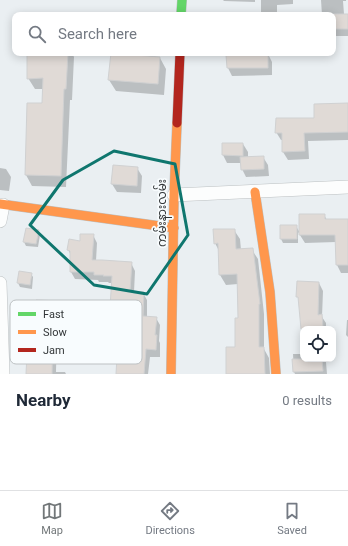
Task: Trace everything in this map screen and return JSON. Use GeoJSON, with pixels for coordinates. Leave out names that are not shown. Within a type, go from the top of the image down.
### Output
{"type":"FeatureCollection","features":[{"type":"Feature","properties":{"kind":"street"},"geometry":{"type":"LineString","coordinates":[[181,12],[182,0]]}},
{"type":"Feature","properties":{"kind":"street","name":"ကမ်းနားလမ်း"},"geometry":{"type":"LineString","coordinates":[[171,374],[174,195],[180,56]]}},
{"type":"Feature","properties":{"kind":"street"},"geometry":{"type":"LineString","coordinates":[[174,195],[348,187]]}},
{"type":"Feature","properties":{"kind":"street"},"geometry":{"type":"LineString","coordinates":[[256,192],[270,292],[276,374]]}},
{"type":"Feature","properties":{"kind":"street"},"geometry":{"type":"LineString","coordinates":[[0,221],[2,205],[174,228]]}},
{"type":"Feature","properties":{"kind":"street"},"geometry":{"type":"LineString","coordinates":[[0,283],[3,374]]}},
{"type":"Feature","properties":{"kind":"highlighted area"},"geometry":{"type":"Polygon","coordinates":[[[114,151],[175,164],[188,235],[147,294],[94,285],[30,225],[63,180],[114,151]]]}},
{"type":"Feature","properties":{"kind":"building"},"geometry":{"type":"Polygon","coordinates":[[[336,14],[348,14],[348,29],[336,29],[336,14]]]}},
{"type":"Feature","properties":{"kind":"building"},"geometry":{"type":"Polygon","coordinates":[[[27,56],[68,56],[66,89],[64,89],[61,176],[25,175],[27,103],[42,103],[43,78],[27,79],[27,56]]]}},
{"type":"Feature","properties":{"kind":"building"},"geometry":{"type":"Polygon","coordinates":[[[111,56],[160,57],[158,84],[108,80],[111,56]]]}},
{"type":"Feature","properties":{"kind":"building"},"geometry":{"type":"Polygon","coordinates":[[[226,56],[268,56],[268,68],[227,68],[226,56]]]}},
{"type":"Feature","properties":{"kind":"building"},"geometry":{"type":"Polygon","coordinates":[[[348,103],[348,132],[304,133],[305,151],[282,152],[282,133],[275,133],[276,118],[314,118],[314,104],[348,103]]]}},
{"type":"Feature","properties":{"kind":"building"},"geometry":{"type":"Polygon","coordinates":[[[222,143],[243,143],[243,156],[222,155],[222,143]]]}},
{"type":"Feature","properties":{"kind":"building"},"geometry":{"type":"Polygon","coordinates":[[[264,156],[264,169],[241,170],[240,157],[264,156]]]}},
{"type":"Feature","properties":{"kind":"building"},"geometry":{"type":"Polygon","coordinates":[[[113,165],[138,167],[137,186],[111,184],[113,165]]]}},
{"type":"Feature","properties":{"kind":"building"},"geometry":{"type":"Polygon","coordinates":[[[299,214],[325,214],[325,219],[348,219],[348,265],[336,265],[335,235],[299,235],[299,214]]]}},
{"type":"Feature","properties":{"kind":"building"},"geometry":{"type":"Polygon","coordinates":[[[280,225],[297,225],[297,239],[280,239],[280,225]]]}},
{"type":"Feature","properties":{"kind":"building"},"geometry":{"type":"Polygon","coordinates":[[[26,228],[39,230],[36,244],[23,242],[26,228]]]}},
{"type":"Feature","properties":{"kind":"building"},"geometry":{"type":"Polygon","coordinates":[[[213,229],[235,229],[236,249],[253,248],[260,304],[259,347],[264,347],[265,374],[226,374],[226,347],[235,347],[235,318],[238,318],[237,274],[219,275],[218,243],[214,244],[213,229]]]}},
{"type":"Feature","properties":{"kind":"building"},"geometry":{"type":"Polygon","coordinates":[[[80,234],[94,234],[92,260],[132,262],[130,291],[144,292],[143,316],[157,317],[155,335],[157,335],[156,350],[146,349],[144,374],[116,374],[117,364],[142,364],[142,300],[110,300],[112,276],[94,275],[94,272],[70,272],[70,251],[67,250],[69,239],[80,241],[80,234]]]}},
{"type":"Feature","properties":{"kind":"building"},"geometry":{"type":"Polygon","coordinates":[[[19,271],[32,273],[30,285],[17,283],[19,271]]]}},
{"type":"Feature","properties":{"kind":"building"},"geometry":{"type":"Polygon","coordinates":[[[297,281],[319,282],[318,315],[322,314],[323,326],[301,326],[298,297],[296,297],[297,281]]]}},
{"type":"Feature","properties":{"kind":"building"},"geometry":{"type":"Polygon","coordinates":[[[292,359],[300,359],[300,362],[322,362],[323,371],[293,372],[292,359]]]}},
{"type":"Feature","properties":{"kind":"building"},"geometry":{"type":"Polygon","coordinates":[[[26,364],[52,364],[52,374],[26,374],[26,364]]]}},
{"type":"Feature","properties":{"kind":"traffic: fast"},"geometry":{"type":"LineString","coordinates":[[181,12],[182,0]]}},
{"type":"Feature","properties":{"kind":"traffic: slow"},"geometry":{"type":"LineString","coordinates":[[171,374],[174,195],[177,123]]}},
{"type":"Feature","properties":{"kind":"traffic: slow"},"geometry":{"type":"LineString","coordinates":[[255,192],[270,292],[276,374]]}},
{"type":"Feature","properties":{"kind":"traffic: slow"},"geometry":{"type":"LineString","coordinates":[[0,204],[174,228]]}},
{"type":"Feature","properties":{"kind":"traffic: jam"},"geometry":{"type":"LineString","coordinates":[[177,123],[180,56]]}}]}
